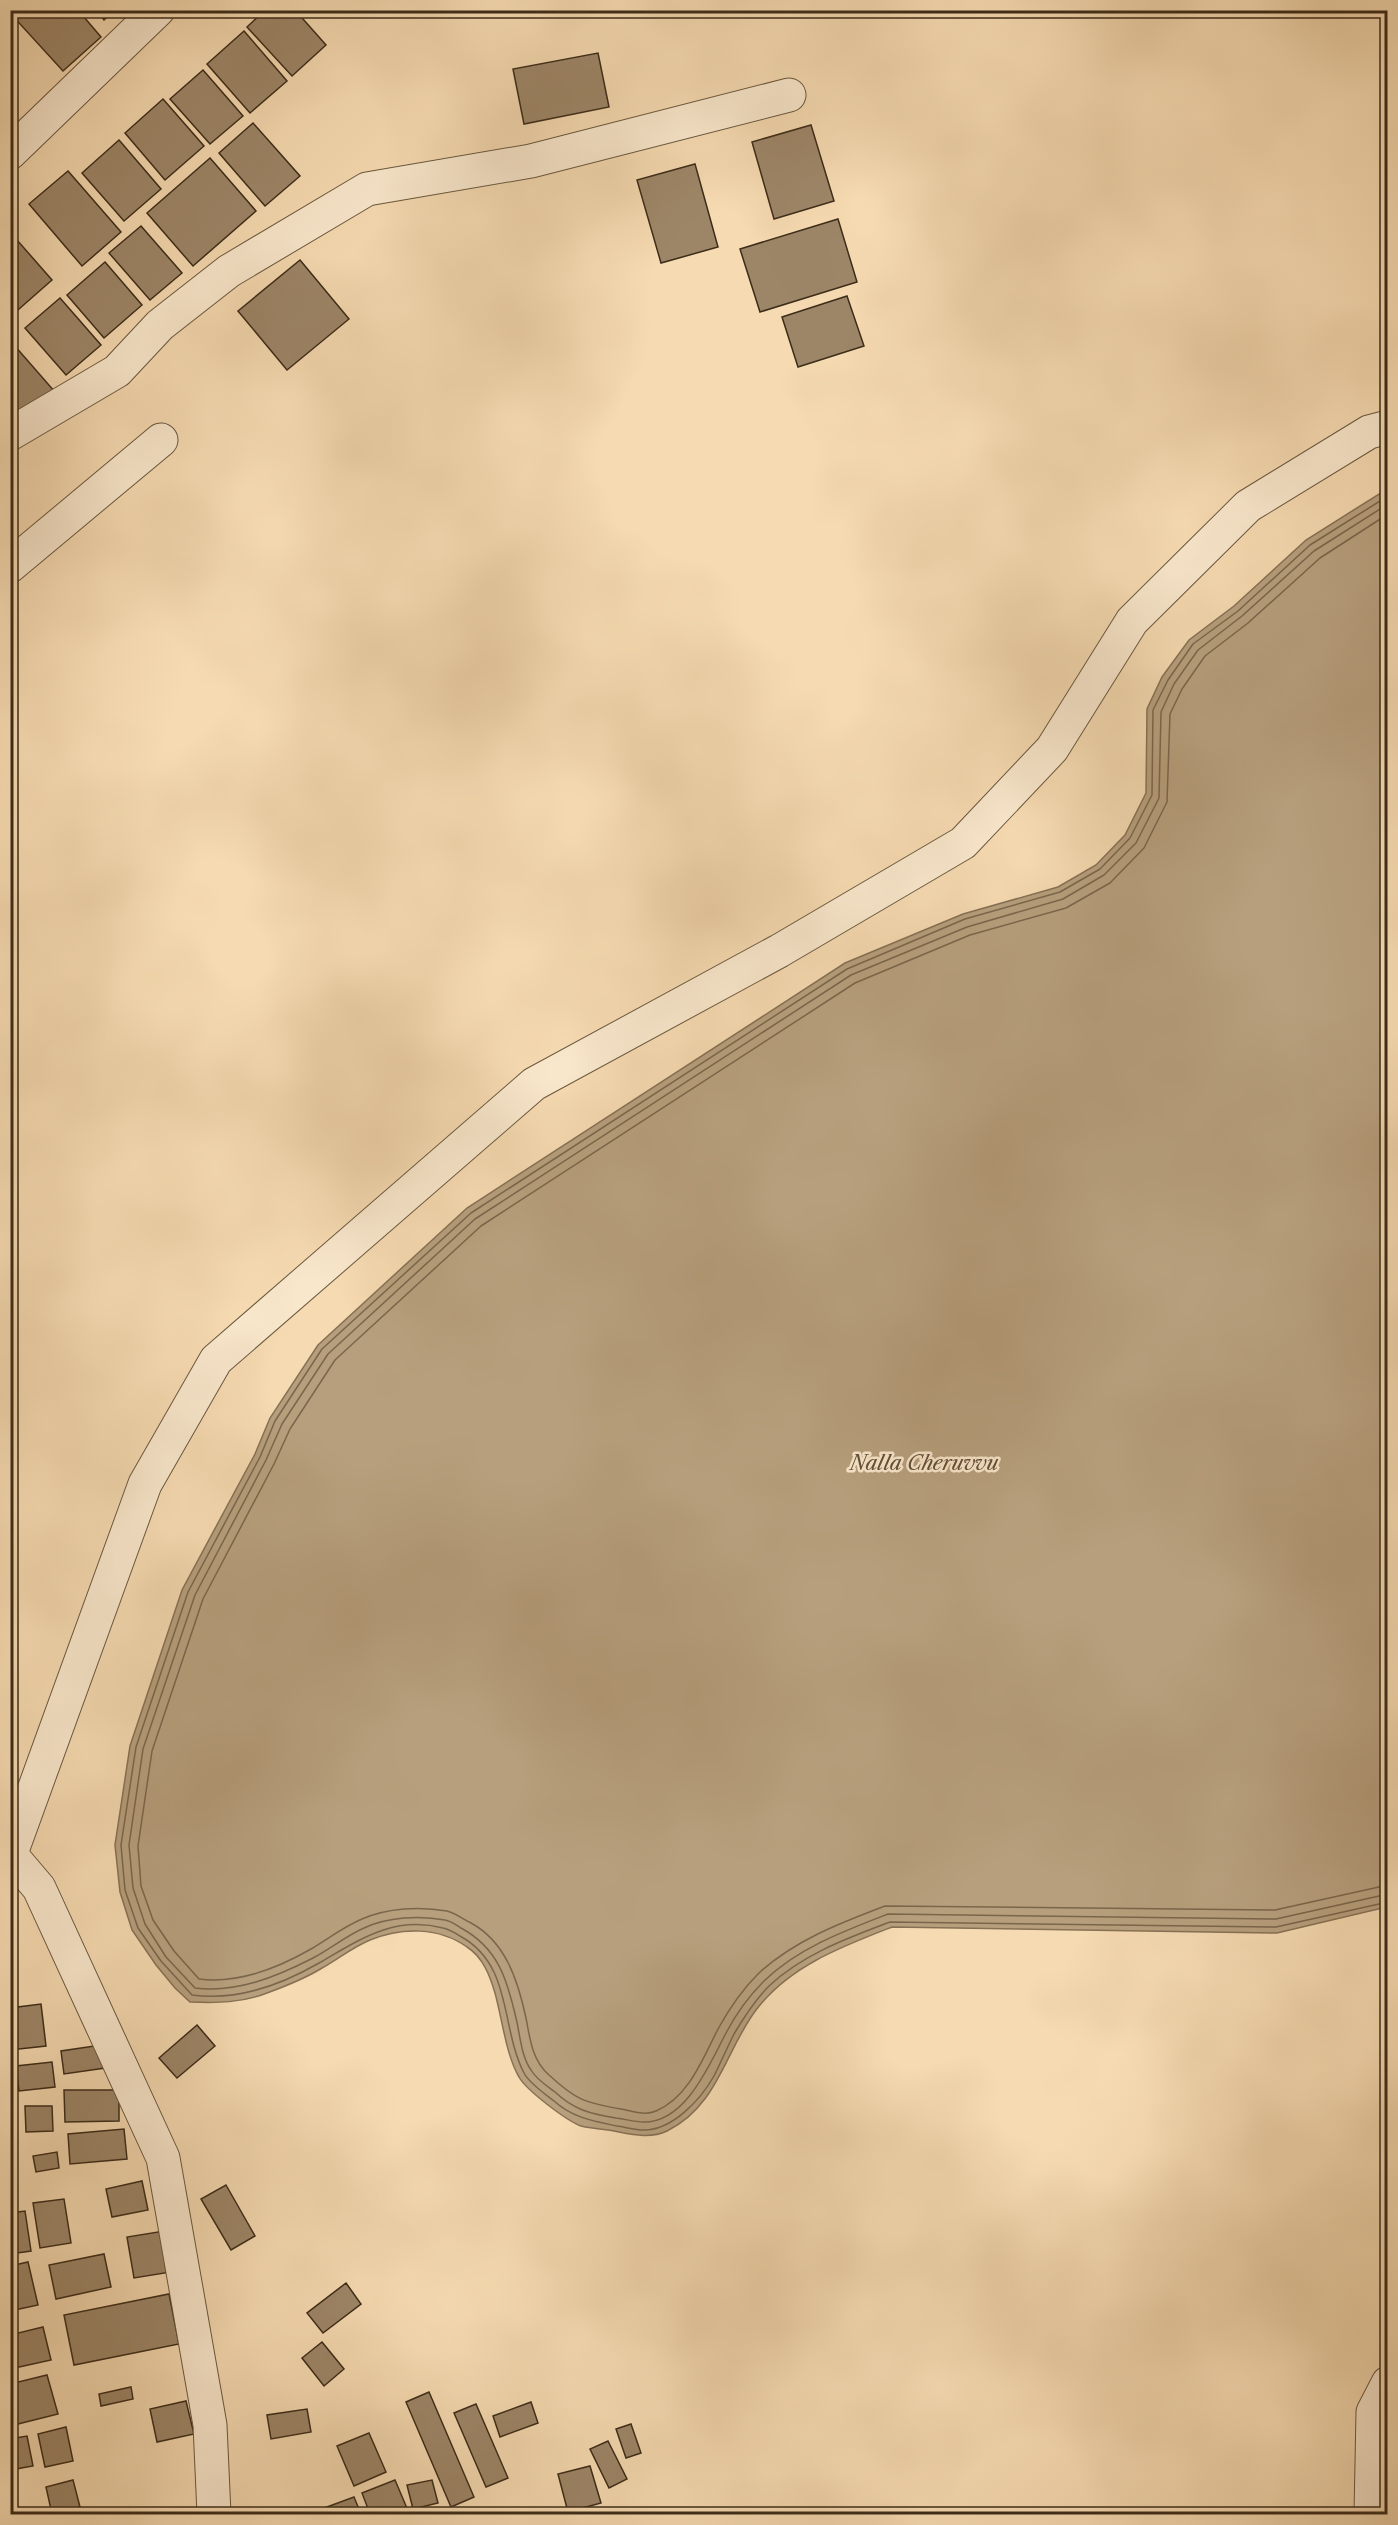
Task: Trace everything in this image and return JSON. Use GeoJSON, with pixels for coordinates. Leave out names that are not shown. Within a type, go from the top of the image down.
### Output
{"type":"FeatureCollection","features":[{"type":"Feature","properties":{"kind":"street"},"geometry":{"type":"LineString","coordinates":[[10,153],[158,10]]}},
{"type":"Feature","properties":{"kind":"street"},"geometry":{"type":"LineString","coordinates":[[10,434],[117,371],[160,325],[229,271],[367,189],[531,161],[789,95]]}},
{"type":"Feature","properties":{"kind":"street"},"geometry":{"type":"LineString","coordinates":[[214,2514],[210,2425],[163,2158],[39,1888],[11,1856],[145,1484],[216,1360],[534,1084],[779,951],[963,843],[1052,749],[1132,621],[1248,506],[1370,432],[1388,427]]}},
{"type":"Feature","properties":{"kind":"street"},"geometry":{"type":"LineString","coordinates":[[10,566],[161,440]]}},
{"type":"Feature","properties":{"kind":"street"},"geometry":{"type":"LineString","coordinates":[[1371,2514],[1373,2412],[1388,2383]]}},
{"type":"Feature","properties":{"kind":"water","name":"Nalla Cheruvvu"},"geometry":{"type":"Polygon","coordinates":[[[1387,489],[1387,1907],[1277,1933],[892,1927],[818,1959],[784,1981],[756,2010],[745,2026],[719,2076],[698,2107],[667,2131],[652,2135],[581,2126],[557,2112],[523,2083],[511,2058],[495,1993],[485,1967],[473,1951],[445,1936],[407,1931],[382,1936],[358,1946],[316,1972],[258,1996],[229,2002],[190,2002],[156,1965],[132,1930],[120,1892],[115,1845],[130,1746],[182,1590],[255,1454],[270,1418],[318,1345],[467,1208],[845,963],[963,914],[1058,887],[1096,865],[1125,835],[1146,793],[1147,709],[1162,677],[1189,640],[1234,606],[1306,540],[1387,489]]]}},
{"type":"Feature","properties":{"kind":"building"},"geometry":{"type":"Polygon","coordinates":[[[12,10],[78,10],[101,37],[63,71],[10,13],[12,10]]]}},
{"type":"Feature","properties":{"kind":"building"},"geometry":{"type":"Polygon","coordinates":[[[96,10],[115,10],[104,20],[96,10]]]}},
{"type":"Feature","properties":{"kind":"building"},"geometry":{"type":"Polygon","coordinates":[[[265,10],[295,10],[326,45],[292,76],[247,27],[265,10]]]}},
{"type":"Feature","properties":{"kind":"building"},"geometry":{"type":"Polygon","coordinates":[[[244,31],[287,81],[250,113],[207,64],[244,31]]]}},
{"type":"Feature","properties":{"kind":"building"},"geometry":{"type":"Polygon","coordinates":[[[598,53],[609,107],[524,124],[513,69],[598,53]]]}},
{"type":"Feature","properties":{"kind":"building"},"geometry":{"type":"Polygon","coordinates":[[[203,70],[243,116],[210,144],[170,99],[203,70]]]}},
{"type":"Feature","properties":{"kind":"building"},"geometry":{"type":"Polygon","coordinates":[[[163,99],[204,146],[165,180],[125,133],[163,99]]]}},
{"type":"Feature","properties":{"kind":"building"},"geometry":{"type":"Polygon","coordinates":[[[253,123],[300,176],[265,206],[219,153],[253,123]]]}},
{"type":"Feature","properties":{"kind":"building"},"geometry":{"type":"Polygon","coordinates":[[[811,125],[834,201],[774,219],[752,142],[811,125]]]}},
{"type":"Feature","properties":{"kind":"building"},"geometry":{"type":"Polygon","coordinates":[[[119,140],[161,189],[124,221],[82,173],[119,140]]]}},
{"type":"Feature","properties":{"kind":"building"},"geometry":{"type":"Polygon","coordinates":[[[210,158],[256,211],[193,266],[147,213],[210,158]]]}},
{"type":"Feature","properties":{"kind":"building"},"geometry":{"type":"Polygon","coordinates":[[[695,164],[718,247],[661,263],[637,180],[695,164]]]}},
{"type":"Feature","properties":{"kind":"building"},"geometry":{"type":"Polygon","coordinates":[[[68,171],[121,232],[82,266],[29,204],[68,171]]]}},
{"type":"Feature","properties":{"kind":"building"},"geometry":{"type":"Polygon","coordinates":[[[838,219],[857,282],[760,312],[740,249],[838,219]]]}},
{"type":"Feature","properties":{"kind":"building"},"geometry":{"type":"Polygon","coordinates":[[[141,226],[182,273],[150,300],[109,253],[141,226]]]}},
{"type":"Feature","properties":{"kind":"building"},"geometry":{"type":"Polygon","coordinates":[[[10,232],[52,280],[11,316],[10,316],[10,232]]]}},
{"type":"Feature","properties":{"kind":"building"},"geometry":{"type":"Polygon","coordinates":[[[300,260],[349,319],[287,370],[238,311],[300,260]]]}},
{"type":"Feature","properties":{"kind":"building"},"geometry":{"type":"Polygon","coordinates":[[[105,262],[142,305],[104,338],[67,295],[105,262]]]}},
{"type":"Feature","properties":{"kind":"building"},"geometry":{"type":"Polygon","coordinates":[[[847,296],[864,346],[798,367],[782,317],[847,296]]]}},
{"type":"Feature","properties":{"kind":"building"},"geometry":{"type":"Polygon","coordinates":[[[60,298],[101,345],[66,375],[25,328],[60,298]]]}},
{"type":"Feature","properties":{"kind":"building"},"geometry":{"type":"Polygon","coordinates":[[[14,345],[55,392],[10,417],[10,349],[14,345]]]}},
{"type":"Feature","properties":{"kind":"building"},"geometry":{"type":"Polygon","coordinates":[[[41,2004],[46,2046],[10,2050],[10,2008],[41,2004]]]}},
{"type":"Feature","properties":{"kind":"building"},"geometry":{"type":"Polygon","coordinates":[[[197,2025],[215,2046],[177,2078],[159,2058],[197,2025]]]}},
{"type":"Feature","properties":{"kind":"building"},"geometry":{"type":"Polygon","coordinates":[[[101,2045],[105,2068],[64,2074],[61,2051],[101,2045]]]}},
{"type":"Feature","properties":{"kind":"building"},"geometry":{"type":"Polygon","coordinates":[[[52,2062],[55,2087],[19,2091],[16,2066],[52,2062]]]}},
{"type":"Feature","properties":{"kind":"building"},"geometry":{"type":"Polygon","coordinates":[[[64,2090],[119,2090],[119,2121],[65,2122],[64,2090]]]}},
{"type":"Feature","properties":{"kind":"building"},"geometry":{"type":"Polygon","coordinates":[[[25,2106],[52,2106],[53,2131],[26,2132],[25,2106]]]}},
{"type":"Feature","properties":{"kind":"building"},"geometry":{"type":"Polygon","coordinates":[[[124,2129],[127,2159],[70,2164],[68,2134],[124,2129]]]}},
{"type":"Feature","properties":{"kind":"building"},"geometry":{"type":"Polygon","coordinates":[[[57,2152],[59,2168],[36,2172],[33,2156],[57,2152]]]}},
{"type":"Feature","properties":{"kind":"building"},"geometry":{"type":"Polygon","coordinates":[[[142,2181],[148,2210],[112,2217],[106,2189],[142,2181]]]}},
{"type":"Feature","properties":{"kind":"building"},"geometry":{"type":"Polygon","coordinates":[[[226,2185],[255,2236],[231,2250],[201,2199],[226,2185]]]}},
{"type":"Feature","properties":{"kind":"building"},"geometry":{"type":"Polygon","coordinates":[[[64,2199],[71,2243],[40,2248],[33,2203],[64,2199]]]}},
{"type":"Feature","properties":{"kind":"building"},"geometry":{"type":"Polygon","coordinates":[[[25,2211],[31,2251],[10,2254],[10,2213],[25,2211]]]}},
{"type":"Feature","properties":{"kind":"building"},"geometry":{"type":"Polygon","coordinates":[[[164,2231],[171,2272],[134,2278],[127,2237],[164,2231]]]}},
{"type":"Feature","properties":{"kind":"building"},"geometry":{"type":"Polygon","coordinates":[[[104,2254],[111,2287],[56,2299],[49,2265],[104,2254]]]}},
{"type":"Feature","properties":{"kind":"building"},"geometry":{"type":"Polygon","coordinates":[[[28,2262],[38,2305],[10,2311],[10,2266],[28,2262]]]}},
{"type":"Feature","properties":{"kind":"building"},"geometry":{"type":"Polygon","coordinates":[[[346,2283],[361,2304],[323,2333],[307,2313],[346,2283]]]}},
{"type":"Feature","properties":{"kind":"building"},"geometry":{"type":"Polygon","coordinates":[[[169,2294],[179,2344],[74,2365],[64,2315],[169,2294]]]}},
{"type":"Feature","properties":{"kind":"building"},"geometry":{"type":"Polygon","coordinates":[[[43,2327],[51,2360],[10,2369],[10,2335],[43,2327]]]}},
{"type":"Feature","properties":{"kind":"building"},"geometry":{"type":"Polygon","coordinates":[[[322,2342],[344,2369],[324,2386],[302,2358],[322,2342]]]}},
{"type":"Feature","properties":{"kind":"building"},"geometry":{"type":"Polygon","coordinates":[[[47,2375],[58,2414],[10,2426],[10,2384],[47,2375]]]}},
{"type":"Feature","properties":{"kind":"building"},"geometry":{"type":"Polygon","coordinates":[[[131,2387],[133,2399],[101,2406],[99,2394],[131,2387]]]}},
{"type":"Feature","properties":{"kind":"building"},"geometry":{"type":"Polygon","coordinates":[[[429,2392],[474,2497],[451,2507],[406,2402],[429,2392]]]}},
{"type":"Feature","properties":{"kind":"building"},"geometry":{"type":"Polygon","coordinates":[[[186,2401],[194,2434],[157,2442],[150,2409],[186,2401]]]}},
{"type":"Feature","properties":{"kind":"building"},"geometry":{"type":"Polygon","coordinates":[[[531,2402],[538,2423],[500,2437],[493,2416],[531,2402]]]}},
{"type":"Feature","properties":{"kind":"building"},"geometry":{"type":"Polygon","coordinates":[[[476,2404],[508,2478],[486,2487],[454,2413],[476,2404]]]}},
{"type":"Feature","properties":{"kind":"building"},"geometry":{"type":"Polygon","coordinates":[[[307,2409],[311,2432],[271,2439],[267,2415],[307,2409]]]}},
{"type":"Feature","properties":{"kind":"building"},"geometry":{"type":"Polygon","coordinates":[[[631,2424],[641,2453],[626,2458],[616,2429],[631,2424]]]}},
{"type":"Feature","properties":{"kind":"building"},"geometry":{"type":"Polygon","coordinates":[[[66,2427],[73,2461],[45,2467],[38,2434],[66,2427]]]}},
{"type":"Feature","properties":{"kind":"building"},"geometry":{"type":"Polygon","coordinates":[[[369,2433],[386,2472],[354,2486],[337,2446],[369,2433]]]}},
{"type":"Feature","properties":{"kind":"building"},"geometry":{"type":"Polygon","coordinates":[[[27,2436],[33,2466],[10,2470],[10,2439],[27,2436]]]}},
{"type":"Feature","properties":{"kind":"building"},"geometry":{"type":"Polygon","coordinates":[[[608,2441],[627,2479],[609,2488],[590,2449],[608,2441]]]}},
{"type":"Feature","properties":{"kind":"building"},"geometry":{"type":"Polygon","coordinates":[[[590,2466],[601,2503],[568,2512],[558,2474],[590,2466]]]}},
{"type":"Feature","properties":{"kind":"building"},"geometry":{"type":"Polygon","coordinates":[[[73,2480],[80,2507],[52,2514],[46,2487],[73,2480]]]}},
{"type":"Feature","properties":{"kind":"building"},"geometry":{"type":"Polygon","coordinates":[[[395,2480],[409,2513],[370,2514],[362,2493],[395,2480]]]}},
{"type":"Feature","properties":{"kind":"building"},"geometry":{"type":"Polygon","coordinates":[[[432,2480],[438,2503],[413,2509],[407,2485],[432,2480]]]}},
{"type":"Feature","properties":{"kind":"building"},"geometry":{"type":"Polygon","coordinates":[[[11,2490],[17,2514],[10,2514],[11,2490]]]}},
{"type":"Feature","properties":{"kind":"building"},"geometry":{"type":"Polygon","coordinates":[[[354,2497],[361,2514],[308,2514],[354,2497]]]}}]}
